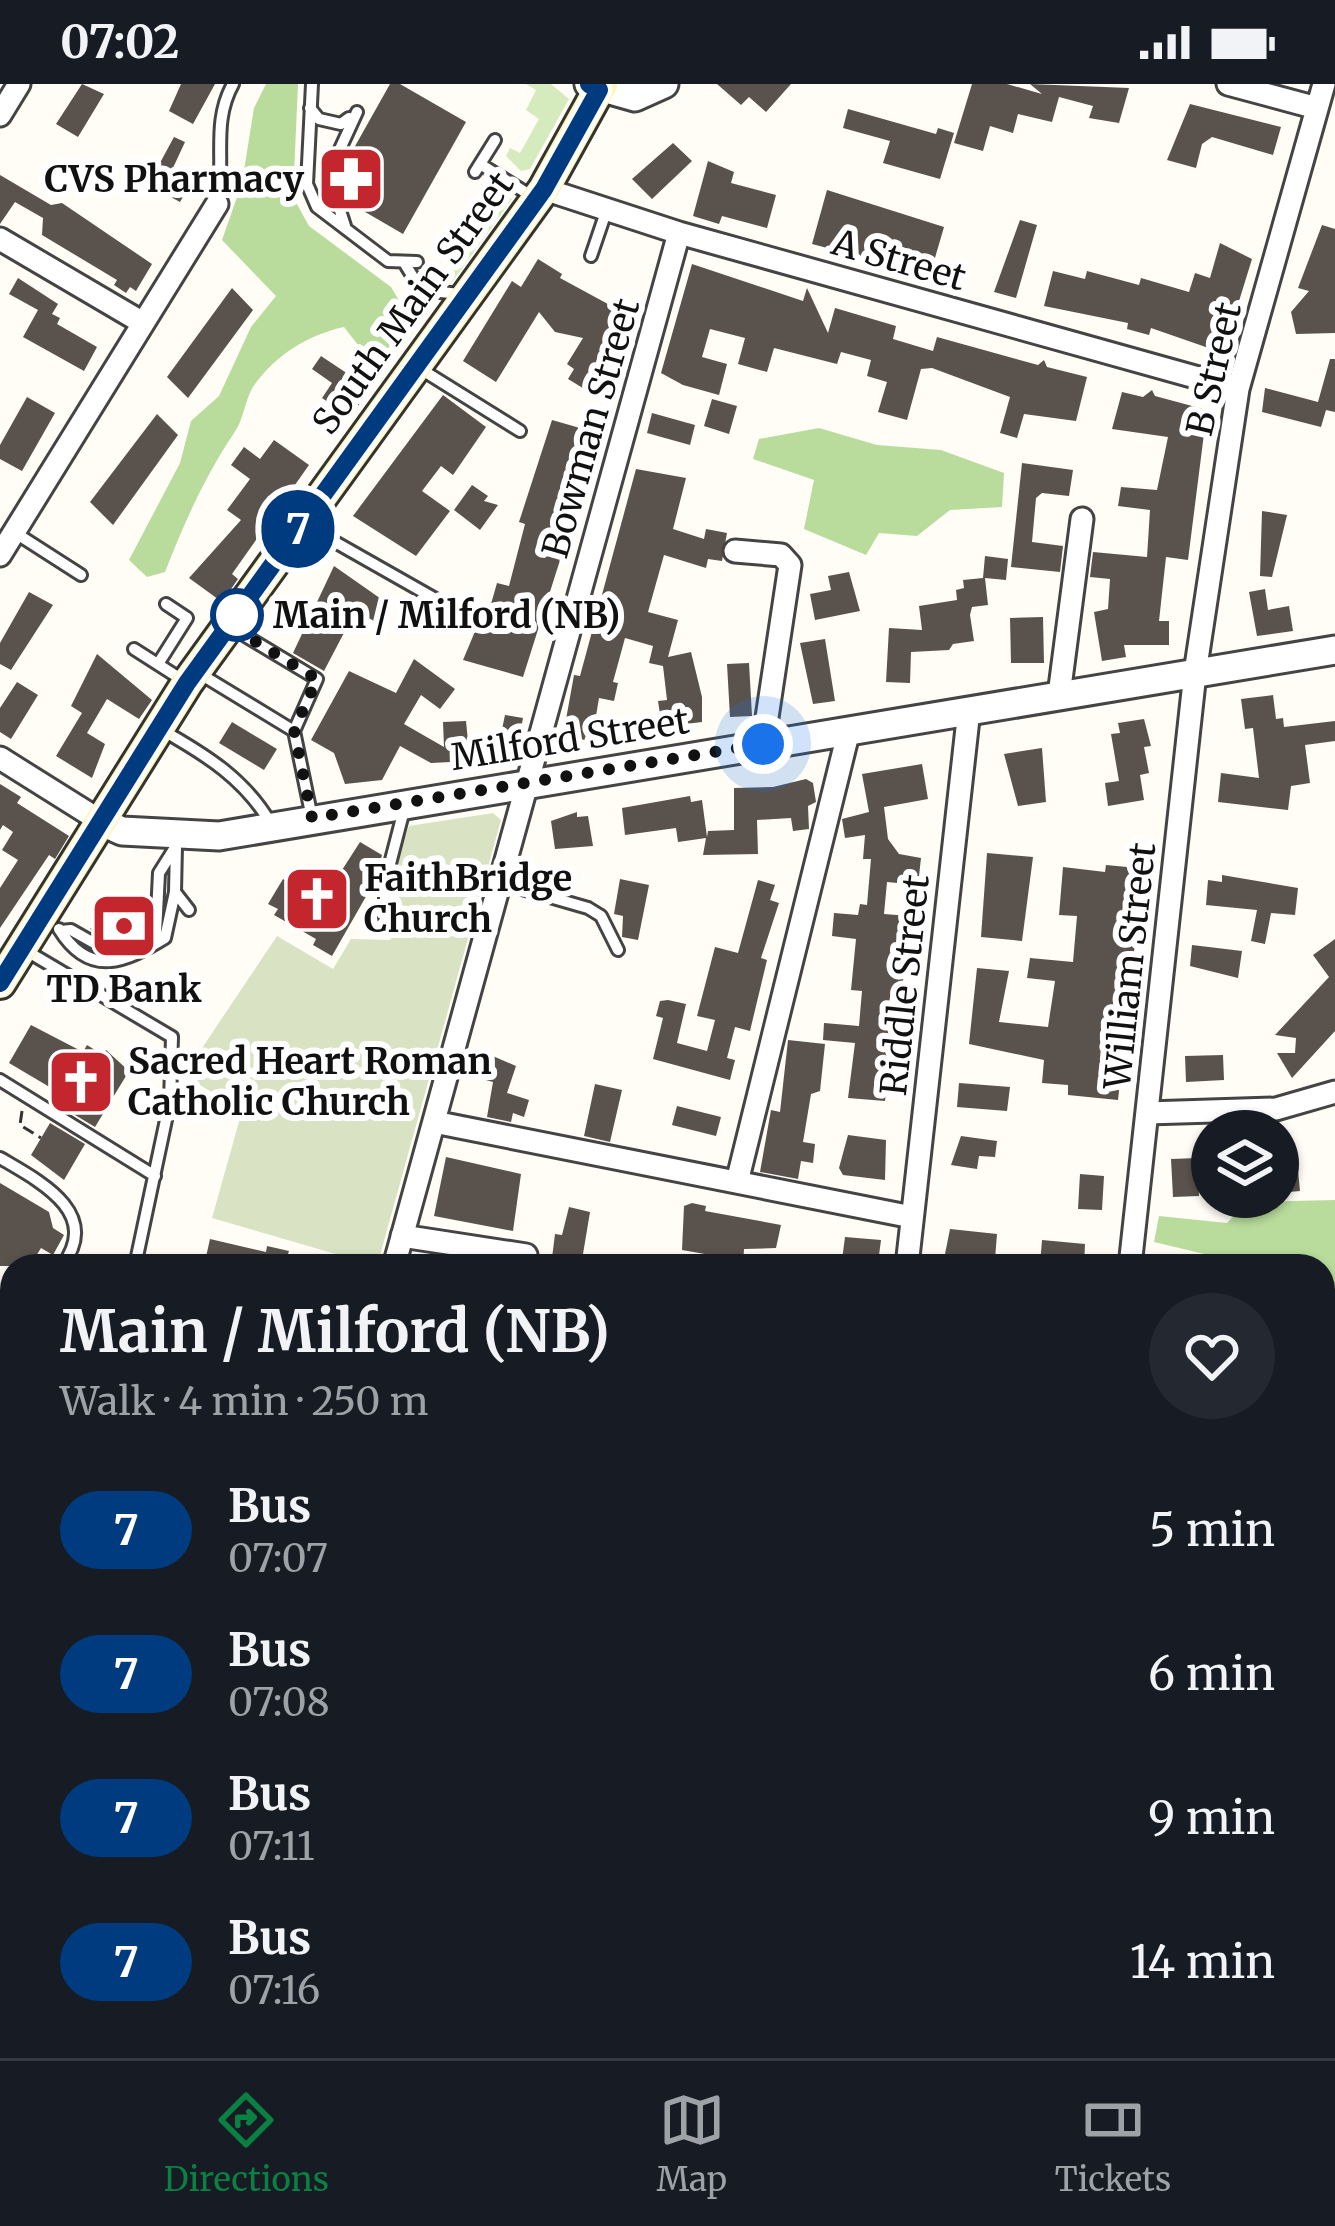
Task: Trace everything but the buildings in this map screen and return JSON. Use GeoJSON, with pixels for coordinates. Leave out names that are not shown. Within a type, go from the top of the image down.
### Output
{"type":"FeatureCollection","features":[{"type":"Feature","properties":{"kind":"main road","name":"South Main Street"},"geometry":{"type":"LineString","coordinates":[[0,983],[22,948],[51,924],[102,823],[191,677],[540,194],[597,86]]}},
{"type":"Feature","properties":{"kind":"street"},"geometry":{"type":"LineString","coordinates":[[0,115],[19,84]]}},
{"type":"Feature","properties":{"kind":"street"},"geometry":{"type":"LineString","coordinates":[[1228,84],[1317,108]]}},
{"type":"Feature","properties":{"kind":"street","name":"B Street"},"geometry":{"type":"LineString","coordinates":[[1195,673],[1238,389],[1324,84]]}},
{"type":"Feature","properties":{"kind":"street"},"geometry":{"type":"LineString","coordinates":[[597,86],[635,97],[660,88]]}},
{"type":"Feature","properties":{"kind":"street","name":"A Street"},"geometry":{"type":"LineString","coordinates":[[540,194],[1238,389]]}},
{"type":"Feature","properties":{"kind":"street"},"geometry":{"type":"LineString","coordinates":[[0,555],[218,204]]}},
{"type":"Feature","properties":{"kind":"street","name":"Bowman Street"},"geometry":{"type":"LineString","coordinates":[[397,1254],[528,782],[656,289],[679,232]]}},
{"type":"Feature","properties":{"kind":"street"},"geometry":{"type":"LineString","coordinates":[[0,238],[143,323]]}},
{"type":"Feature","properties":{"kind":"street"},"geometry":{"type":"LineString","coordinates":[[1059,695],[1082,519]]}},
{"type":"Feature","properties":{"kind":"street"},"geometry":{"type":"LineString","coordinates":[[735,551],[781,555],[790,565],[763,744]]}},
{"type":"Feature","properties":{"kind":"street","name":"Milford Street"},"geometry":{"type":"LineString","coordinates":[[102,823],[177,841],[219,836],[1335,650]]}},
{"type":"Feature","properties":{"kind":"street","name":"William Street"},"geometry":{"type":"LineString","coordinates":[[1131,1254],[1195,673]]}},
{"type":"Feature","properties":{"kind":"street","name":"Riddle Street"},"geometry":{"type":"LineString","coordinates":[[908,1254],[969,710]]}},
{"type":"Feature","properties":{"kind":"street"},"geometry":{"type":"LineString","coordinates":[[737,1182],[849,730]]}},
{"type":"Feature","properties":{"kind":"street"},"geometry":{"type":"LineString","coordinates":[[0,758],[102,823]]}},
{"type":"Feature","properties":{"kind":"street"},"geometry":{"type":"LineString","coordinates":[[1147,1113],[1276,1109],[1335,1092]]}},
{"type":"Feature","properties":{"kind":"street"},"geometry":{"type":"LineString","coordinates":[[434,1122],[912,1217]]}},
{"type":"Feature","properties":{"kind":"street"},"geometry":{"type":"LineString","coordinates":[[402,1236],[519,1254]]}},
{"type":"Feature","properties":{"kind":"lane"},"geometry":{"type":"LineString","coordinates":[[218,204],[224,173],[217,139],[232,84]]}},
{"type":"Feature","properties":{"kind":"lane"},"geometry":{"type":"LineString","coordinates":[[312,84],[307,184],[317,207],[388,261],[411,263],[421,290],[469,292]]}},
{"type":"Feature","properties":{"kind":"lane"},"geometry":{"type":"LineString","coordinates":[[309,106],[319,119],[341,124],[357,112],[328,173]]}},
{"type":"Feature","properties":{"kind":"lane"},"geometry":{"type":"LineString","coordinates":[[495,140],[477,168],[540,194]]}},
{"type":"Feature","properties":{"kind":"lane"},"geometry":{"type":"LineString","coordinates":[[333,189],[347,230]]}},
{"type":"Feature","properties":{"kind":"lane"},"geometry":{"type":"LineString","coordinates":[[591,256],[607,209]]}},
{"type":"Feature","properties":{"kind":"lane"},"geometry":{"type":"LineString","coordinates":[[416,366],[520,431]]}},
{"type":"Feature","properties":{"kind":"lane"},"geometry":{"type":"LineString","coordinates":[[302,524],[439,601]]}},
{"type":"Feature","properties":{"kind":"lane"},"geometry":{"type":"LineString","coordinates":[[14,532],[81,575]]}},
{"type":"Feature","properties":{"kind":"lane"},"geometry":{"type":"LineString","coordinates":[[158,664],[187,618],[166,604]]}},
{"type":"Feature","properties":{"kind":"lane"},"geometry":{"type":"LineString","coordinates":[[230,626],[317,679],[294,730],[312,818]]}},
{"type":"Feature","properties":{"kind":"lane"},"geometry":{"type":"LineString","coordinates":[[134,649],[294,730]]}},
{"type":"Feature","properties":{"kind":"lane"},"geometry":{"type":"LineString","coordinates":[[159,728],[214,760],[256,797],[271,824]]}},
{"type":"Feature","properties":{"kind":"lane"},"geometry":{"type":"LineString","coordinates":[[385,918],[385,883],[405,802]]}},
{"type":"Feature","properties":{"kind":"lane"},"geometry":{"type":"LineString","coordinates":[[51,924],[65,939],[104,962],[125,963],[165,938],[175,892],[177,841]]}},
{"type":"Feature","properties":{"kind":"lane"},"geometry":{"type":"LineString","coordinates":[[51,924],[117,956],[156,933],[159,873],[177,841]]}},
{"type":"Feature","properties":{"kind":"lane"},"geometry":{"type":"LineString","coordinates":[[498,882],[588,908],[601,916],[618,950]]}},
{"type":"Feature","properties":{"kind":"lane"},"geometry":{"type":"LineString","coordinates":[[175,892],[189,910]]}},
{"type":"Feature","properties":{"kind":"lane"},"geometry":{"type":"LineString","coordinates":[[22,948],[172,1037],[170,1102],[138,1254]]}},
{"type":"Feature","properties":{"kind":"lane"},"geometry":{"type":"LineString","coordinates":[[0,1079],[155,1176]]}},
{"type":"Feature","properties":{"kind":"lane"},"geometry":{"type":"LineString","coordinates":[[0,1159],[56,1191],[74,1220],[76,1241],[69,1254]]}},
{"type":"Feature","properties":{"kind":"path"},"geometry":{"type":"LineString","coordinates":[[29,1098],[20,1125],[41,1138]]}},
{"type":"Feature","properties":{"kind":"green space"},"geometry":{"type":"Polygon","coordinates":[[[266,84],[298,84],[293,197],[309,226],[391,287],[416,329],[389,361],[365,354],[344,327],[305,341],[271,365],[250,392],[239,425],[196,499],[165,572],[147,577],[129,560],[180,463],[191,421],[219,396],[251,327],[276,296],[222,240],[242,183],[254,108],[266,84]]]}},
{"type":"Feature","properties":{"kind":"green space"},"geometry":{"type":"Polygon","coordinates":[[[526,84],[551,84],[569,99],[530,169],[521,171],[506,156],[510,148],[520,153],[539,119],[526,110],[536,90],[526,84]]]}},
{"type":"Feature","properties":{"kind":"green space"},"geometry":{"type":"Polygon","coordinates":[[[484,186],[512,199],[450,285],[422,277],[428,269],[444,277],[491,203],[479,196],[484,186]]]}},
{"type":"Feature","properties":{"kind":"green space"},"geometry":{"type":"Polygon","coordinates":[[[819,428],[877,445],[941,450],[1004,473],[1002,507],[950,510],[917,536],[879,533],[866,555],[804,529],[814,480],[753,459],[759,439],[819,428]]]}},
{"type":"Feature","properties":{"kind":"green space"},"geometry":{"type":"Polygon","coordinates":[[[493,813],[501,820],[380,1254],[336,1254],[212,1218],[242,1111],[184,1075],[277,936],[333,969],[351,939],[390,940],[401,923],[395,866],[409,826],[493,813]]]}},
{"type":"Feature","properties":{"kind":"green space"},"geometry":{"type":"Polygon","coordinates":[[[1335,1200],[1335,1254],[1204,1254],[1154,1242],[1159,1216],[1227,1223],[1232,1218],[1299,1218],[1299,1201],[1335,1200]]]}},
{"type":"Feature","properties":{"kind":"bus line","name":"7"},"geometry":{"type":"LineString","coordinates":[[0,983],[187,683],[544,189],[599,90],[589,84]]}},
{"type":"Feature","properties":{"kind":"place","name":"CVS Pharmacy"},"geometry":{"type":"Point","coordinates":[351,179]}},
{"type":"Feature","properties":{"kind":"place","name":"Main / Milford (NB)"},"geometry":{"type":"Point","coordinates":[237,615]}},
{"type":"Feature","properties":{"kind":"place","name":"FaithBridge Church"},"geometry":{"type":"Point","coordinates":[317,899]}},
{"type":"Feature","properties":{"kind":"place","name":"TD Bank"},"geometry":{"type":"Point","coordinates":[124,926]}},
{"type":"Feature","properties":{"kind":"place","name":"Sacred Heart Roman Catholic Church"},"geometry":{"type":"Point","coordinates":[81,1082]}},
{"type":"Feature","properties":{"kind":"route"},"geometry":{"type":"LineString","coordinates":[[237,615],[230,626],[317,679],[294,730],[312,818],[763,744]]}}]}
